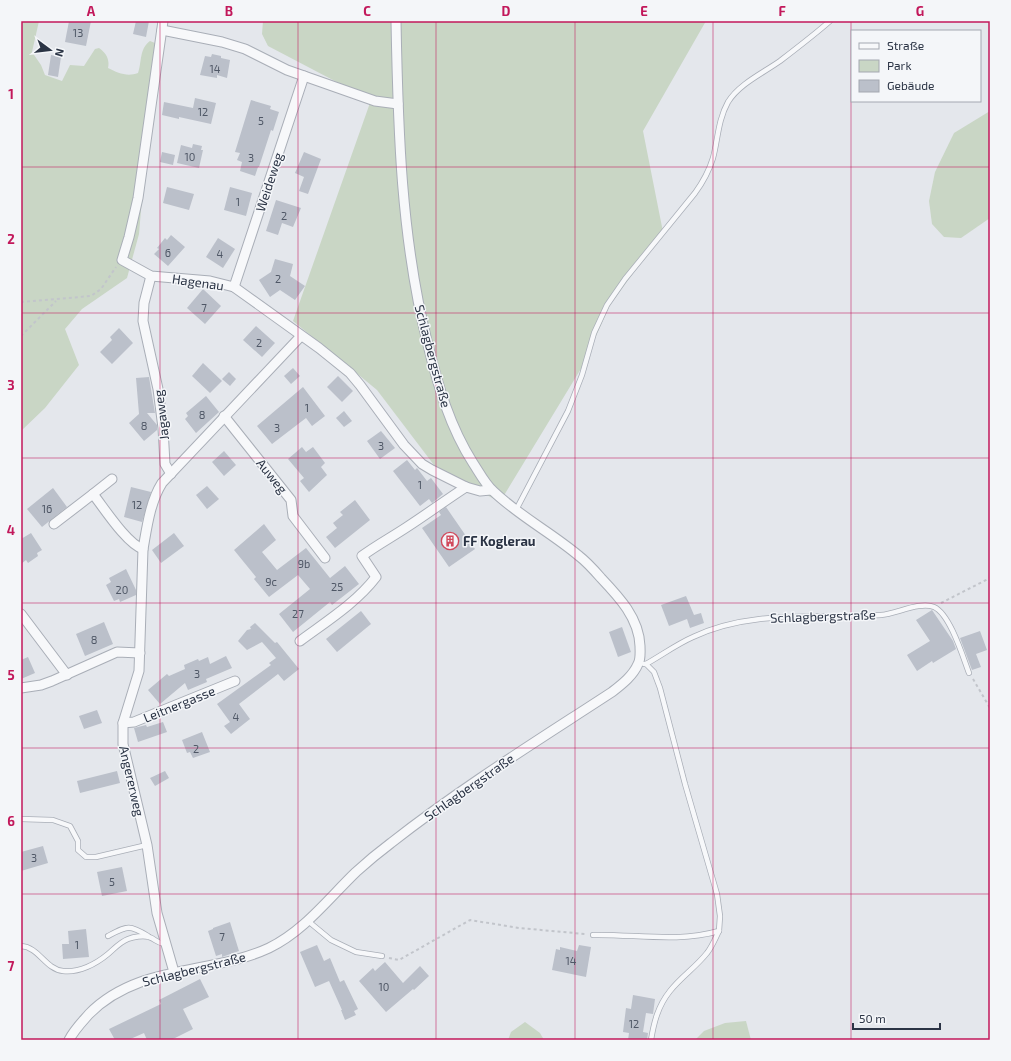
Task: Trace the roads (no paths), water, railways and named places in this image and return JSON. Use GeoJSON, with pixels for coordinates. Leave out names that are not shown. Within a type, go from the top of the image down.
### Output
{"type":"FeatureCollection","features":[{"type":"Feature","properties":{"kind":"street","name":"Schlagbergstraße"},"geometry":{"type":"LineString","coordinates":[[69,1040],[82,1021],[107,998],[131,986],[174,972],[252,955],[282,941],[308,921],[356,873],[391,843],[493,769],[612,692],[642,664],[638,628],[624,604],[580,556],[491,490],[472,462],[458,437],[448,411],[436,379],[420,316],[410,257],[403,200],[398,104],[396,21]]}},
{"type":"Feature","properties":{"kind":"street"},"geometry":{"type":"LineString","coordinates":[[162,25],[245,48],[288,70],[304,76],[375,100],[398,104]]}},
{"type":"Feature","properties":{"kind":"street","name":"Hagenau"},"geometry":{"type":"LineString","coordinates":[[162,25],[138,198],[122,260],[151,276],[210,281],[234,287],[336,361],[350,373],[418,460],[432,470],[466,487],[480,491],[491,490]]}},
{"type":"Feature","properties":{"kind":"street","name":"Weideweg"},"geometry":{"type":"LineString","coordinates":[[234,287],[304,76]]}},
{"type":"Feature","properties":{"kind":"street","name":"Jagaweg"},"geometry":{"type":"LineString","coordinates":[[151,276],[144,303],[143,321],[158,389],[164,435],[165,464],[170,474]]}},
{"type":"Feature","properties":{"kind":"street"},"geometry":{"type":"LineString","coordinates":[[21,688],[41,685],[117,652],[140,653],[143,549],[152,508],[162,483],[301,336]]}},
{"type":"Feature","properties":{"kind":"street","name":"Auweg"},"geometry":{"type":"LineString","coordinates":[[224,416],[291,500],[293,516],[325,558]]}},
{"type":"Feature","properties":{"kind":"street"},"geometry":{"type":"LineString","coordinates":[[54,524],[112,479]]}},
{"type":"Feature","properties":{"kind":"street"},"geometry":{"type":"LineString","coordinates":[[300,641],[354,600],[376,577],[362,556],[379,543],[408,527],[442,502],[466,487]]}},
{"type":"Feature","properties":{"kind":"street"},"geometry":{"type":"LineString","coordinates":[[93,494],[130,541],[134,545],[143,549]]}},
{"type":"Feature","properties":{"kind":"street"},"geometry":{"type":"LineString","coordinates":[[21,614],[67,675]]}},
{"type":"Feature","properties":{"kind":"street","name":"Angererweg"},"geometry":{"type":"LineString","coordinates":[[140,653],[137,679],[123,723],[122,735],[124,755],[147,845],[154,900],[174,972]]}},
{"type":"Feature","properties":{"kind":"street","name":"Leitnergasse"},"geometry":{"type":"LineString","coordinates":[[123,723],[134,722],[235,681]]}},
{"type":"Feature","properties":{"kind":"lane"},"geometry":{"type":"LineString","coordinates":[[516,510],[568,411],[582,375],[594,333],[607,305],[625,279],[704,180],[713,157],[720,122],[728,101],[746,84],[781,60],[830,21]]}},
{"type":"Feature","properties":{"kind":"lane","name":"Schlagbergstraße"},"geometry":{"type":"LineString","coordinates":[[642,664],[694,636],[755,618],[884,614],[921,606],[933,607],[939,610],[949,624],[969,673]]}},
{"type":"Feature","properties":{"kind":"lane"},"geometry":{"type":"LineString","coordinates":[[642,664],[654,672],[660,688],[685,784],[711,872],[720,916],[718,931],[708,952],[670,990],[664,1000],[654,1021],[651,1040]]}},
{"type":"Feature","properties":{"kind":"lane"},"geometry":{"type":"LineString","coordinates":[[21,819],[53,820],[70,826],[78,841],[78,850],[86,857],[96,857],[147,845]]}},
{"type":"Feature","properties":{"kind":"lane"},"geometry":{"type":"LineString","coordinates":[[308,921],[331,940],[356,952],[382,956]]}},
{"type":"Feature","properties":{"kind":"lane"},"geometry":{"type":"LineString","coordinates":[[108,936],[128,927],[136,929],[157,943],[166,944]]}},
{"type":"Feature","properties":{"kind":"lane"},"geometry":{"type":"LineString","coordinates":[[593,935],[666,938],[706,934],[718,931]]}},
{"type":"Feature","properties":{"kind":"lane"},"geometry":{"type":"LineString","coordinates":[[21,946],[35,951],[57,970],[71,971],[92,965],[128,939],[150,937]]}},
{"type":"Feature","properties":{"kind":"place","name":"FF Koglerau"},"geometry":{"type":"Point","coordinates":[450,541]}}]}
